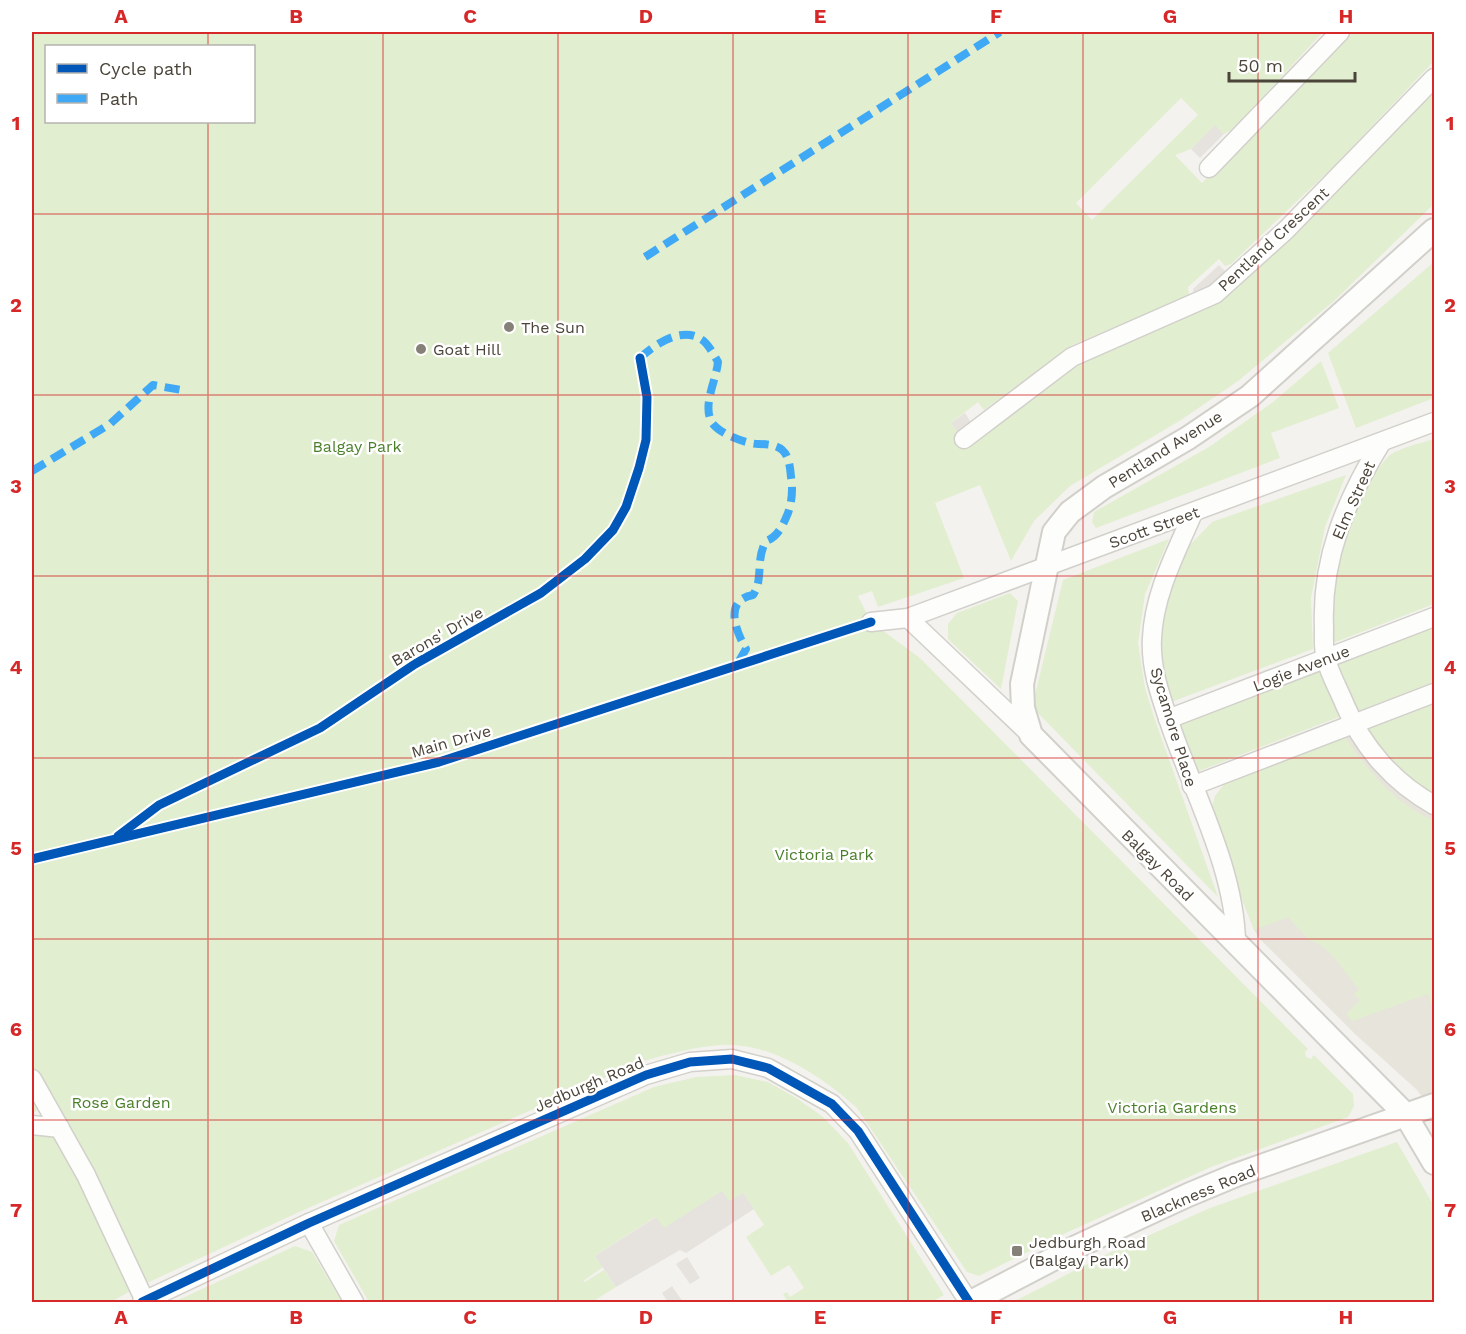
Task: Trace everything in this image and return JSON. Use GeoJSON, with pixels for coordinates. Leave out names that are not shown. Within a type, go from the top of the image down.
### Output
{"type":"FeatureCollection","features":[{"type":"Feature","properties":{"kind":"street"},"geometry":{"type":"LineString","coordinates":[[1209,168],[1340,32]]}},
{"type":"Feature","properties":{"kind":"street","name":"Pentland Crescent"},"geometry":{"type":"LineString","coordinates":[[964,439],[1072,357],[1215,294],[1286,230],[1434,78]]}},
{"type":"Feature","properties":{"kind":"street","name":"Pentland Avenue"},"geometry":{"type":"LineString","coordinates":[[1031,735],[1023,708],[1023,684],[1054,532],[1070,512],[1104,487],[1188,438],[1250,396],[1434,230]]}},
{"type":"Feature","properties":{"kind":"street","name":"Scott Street"},"geometry":{"type":"LineString","coordinates":[[872,622],[908,618],[1434,422]]}},
{"type":"Feature","properties":{"kind":"street","name":"Elm Street"},"geometry":{"type":"LineString","coordinates":[[1381,443],[1359,479],[1334,538],[1323,598],[1325,658],[1353,723],[1385,770],[1418,796],[1434,805]]}},
{"type":"Feature","properties":{"kind":"street","name":"Sycamore Place"},"geometry":{"type":"LineString","coordinates":[[1193,513],[1159,591],[1152,637],[1154,674],[1192,786],[1230,883],[1236,942]]}},
{"type":"Feature","properties":{"kind":"street","name":"Logie Avenue"},"geometry":{"type":"LineString","coordinates":[[1168,719],[1434,617]]}},
{"type":"Feature","properties":{"kind":"street","name":"Balgay Road"},"geometry":{"type":"LineString","coordinates":[[908,618],[1031,735],[1405,1114],[1434,1163]]}},
{"type":"Feature","properties":{"kind":"street"},"geometry":{"type":"LineString","coordinates":[[1192,786],[1434,693]]}},
{"type":"Feature","properties":{"kind":"street","name":"Jedburgh Road"},"geometry":{"type":"LineString","coordinates":[[144,1301],[309,1223],[646,1075],[690,1062],[732,1059],[768,1068],[801,1084],[838,1111],[858,1131],[970,1302]]}},
{"type":"Feature","properties":{"kind":"street"},"geometry":{"type":"LineString","coordinates":[[32,1079],[86,1175],[144,1301]]}},
{"type":"Feature","properties":{"kind":"street","name":"Blackness Road"},"geometry":{"type":"LineString","coordinates":[[970,1302],[1076,1247],[1188,1195],[1434,1105]]}},
{"type":"Feature","properties":{"kind":"street"},"geometry":{"type":"LineString","coordinates":[[32,1125],[60,1128]]}},
{"type":"Feature","properties":{"kind":"street"},"geometry":{"type":"LineString","coordinates":[[309,1223],[354,1302]]}},
{"type":"Feature","properties":{"kind":"shaded area"},"geometry":{"type":"Polygon","coordinates":[[[1215,125],[1224,134],[1200,158],[1191,149],[1215,125]]]}},
{"type":"Feature","properties":{"kind":"shaded area"},"geometry":{"type":"Polygon","coordinates":[[[1219,265],[1227,273],[1211,288],[1194,296],[1193,289],[1219,265]]]}},
{"type":"Feature","properties":{"kind":"shaded area"},"geometry":{"type":"Polygon","coordinates":[[[965,413],[972,424],[959,434],[951,423],[965,413]]]}},
{"type":"Feature","properties":{"kind":"shaded area"},"geometry":{"type":"Polygon","coordinates":[[[1434,704],[1434,1114],[1417,1090],[1355,1034],[1260,939],[1254,930],[1210,816],[1215,796],[1227,781],[1434,704]]]}},
{"type":"Feature","properties":{"kind":"shaded area"},"geometry":{"type":"Polygon","coordinates":[[[722,1191],[729,1201],[743,1193],[754,1209],[686,1253],[680,1250],[616,1287],[595,1256],[656,1217],[664,1228],[722,1191]]]}},
{"type":"Feature","properties":{"kind":"shaded area"},"geometry":{"type":"Polygon","coordinates":[[[687,1257],[700,1278],[690,1284],[676,1264],[687,1257]]]}},
{"type":"Feature","properties":{"kind":"shaded area"},"geometry":{"type":"Polygon","coordinates":[[[672,1286],[683,1302],[668,1302],[662,1293],[672,1286]]]}},
{"type":"Feature","properties":{"kind":"green space"},"geometry":{"type":"Polygon","coordinates":[[[32,32],[1323,32],[1233,129],[1224,134],[1215,126],[1191,149],[1175,155],[1202,183],[1277,108],[1347,32],[1434,32],[1434,61],[1336,164],[1231,264],[1225,266],[1219,259],[1188,287],[1189,296],[1072,345],[984,410],[978,402],[951,423],[959,434],[1078,362],[1196,310],[1434,88],[1434,204],[1334,301],[1238,381],[1181,420],[1070,486],[1034,521],[1011,561],[980,485],[935,503],[964,578],[878,607],[872,591],[858,596],[871,622],[920,658],[1308,1049],[1305,1052],[1306,1057],[1311,1059],[1314,1055],[1353,1094],[1354,1106],[1348,1117],[1211,1167],[1068,1232],[979,1276],[967,1272],[857,1108],[843,1096],[811,1073],[777,1055],[740,1046],[701,1047],[643,1061],[299,1212],[111,1302],[32,1302],[32,1134],[57,1137],[42,1105],[32,1115],[32,32]],[[1181,98],[1076,203],[1092,220],[1198,115],[1181,98]]]}},
{"type":"Feature","properties":{"kind":"green space"},"geometry":{"type":"Polygon","coordinates":[[[1434,262],[1434,398],[1356,428],[1328,353],[1434,262]]]}},
{"type":"Feature","properties":{"kind":"green space"},"geometry":{"type":"Polygon","coordinates":[[[1321,361],[1339,408],[1271,433],[1280,458],[1096,528],[1092,522],[1094,512],[1209,447],[1273,402],[1321,361]]]}},
{"type":"Feature","properties":{"kind":"green space"},"geometry":{"type":"Polygon","coordinates":[[[1434,439],[1434,604],[1333,643],[1330,606],[1335,565],[1348,524],[1357,505],[1366,487],[1388,457],[1403,448],[1434,439]]]}},
{"type":"Feature","properties":{"kind":"green space"},"geometry":{"type":"Polygon","coordinates":[[[1346,475],[1325,527],[1311,598],[1313,649],[1171,702],[1160,668],[1158,637],[1166,592],[1188,547],[1212,522],[1346,475]]]}},
{"type":"Feature","properties":{"kind":"green space"},"geometry":{"type":"Polygon","coordinates":[[[1169,539],[1145,594],[1138,643],[1145,688],[1155,720],[1218,897],[1036,711],[1034,699],[1063,580],[1169,539]]]}},
{"type":"Feature","properties":{"kind":"green space"},"geometry":{"type":"Polygon","coordinates":[[[1010,593],[1018,601],[1001,689],[948,639],[948,624],[957,613],[1010,593]]]}},
{"type":"Feature","properties":{"kind":"green space"},"geometry":{"type":"Polygon","coordinates":[[[1434,625],[1434,682],[1355,712],[1336,663],[1434,625]]]}},
{"type":"Feature","properties":{"kind":"green space"},"geometry":{"type":"Polygon","coordinates":[[[1320,668],[1339,717],[1199,771],[1193,767],[1178,727],[1180,721],[1320,668]]]}},
{"type":"Feature","properties":{"kind":"green space"},"geometry":{"type":"Polygon","coordinates":[[[1434,704],[1434,798],[1405,775],[1367,729],[1434,704]]]}},
{"type":"Feature","properties":{"kind":"green space"},"geometry":{"type":"Polygon","coordinates":[[[1345,737],[1364,763],[1394,796],[1434,821],[1434,1015],[1428,994],[1352,1021],[1346,1014],[1360,1000],[1354,994],[1359,989],[1324,948],[1310,941],[1288,917],[1254,930],[1210,816],[1215,796],[1227,781],[1345,737]]]}},
{"type":"Feature","properties":{"kind":"green space"},"geometry":{"type":"Polygon","coordinates":[[[735,1075],[768,1082],[798,1099],[823,1117],[848,1143],[944,1295],[932,1302],[788,1302],[783,1294],[787,1292],[790,1297],[804,1288],[789,1265],[771,1276],[746,1237],[764,1225],[743,1193],[729,1202],[663,1229],[655,1217],[595,1256],[603,1267],[583,1281],[585,1282],[604,1270],[616,1287],[592,1302],[369,1302],[334,1241],[339,1225],[654,1087],[696,1077],[735,1075]]]}},
{"type":"Feature","properties":{"kind":"green space"},"geometry":{"type":"Polygon","coordinates":[[[1397,1142],[1434,1206],[1434,1302],[1013,1302],[1105,1255],[1210,1208],[1397,1142]]]}},
{"type":"Feature","properties":{"kind":"green space"},"geometry":{"type":"Polygon","coordinates":[[[295,1246],[312,1252],[342,1302],[174,1302],[295,1246]]]}},
{"type":"Feature","properties":{"kind":"marked path"},"geometry":{"type":"LineString","coordinates":[[645,257],[1000,32]]}},
{"type":"Feature","properties":{"kind":"marked path"},"geometry":{"type":"LineString","coordinates":[[640,358],[660,343],[677,336],[693,336],[704,341],[718,362],[708,407],[711,421],[719,430],[739,440],[779,448],[784,451],[789,461],[792,491],[788,513],[780,530],[766,541],[763,548],[758,582],[753,595],[744,598],[735,609],[734,617],[738,633],[746,649],[736,666]]}},
{"type":"Feature","properties":{"kind":"marked path"},"geometry":{"type":"LineString","coordinates":[[32,471],[110,424],[153,385],[187,391]]}},
{"type":"Feature","properties":{"kind":"cycle path","name":"Barons' Drive"},"geometry":{"type":"LineString","coordinates":[[118,836],[159,805],[320,728],[415,664],[541,593],[585,559],[613,530],[626,507],[639,468],[646,440],[647,397],[640,358]]}},
{"type":"Feature","properties":{"kind":"cycle path","name":"Main Drive"},"geometry":{"type":"LineString","coordinates":[[32,859],[439,762],[871,622]]}},
{"type":"Feature","properties":{"kind":"cycle path"},"geometry":{"type":"LineString","coordinates":[[142,1302],[309,1223],[646,1075],[690,1062],[732,1059],[768,1068],[832,1104],[858,1131],[969,1302]]}},
{"type":"Feature","properties":{"kind":"place","name":"The Sun"},"geometry":{"type":"Point","coordinates":[509,327]}},
{"type":"Feature","properties":{"kind":"place","name":"Goat Hill"},"geometry":{"type":"Point","coordinates":[421,349]}},
{"type":"Feature","properties":{"kind":"place","name":"Jedburgh Road (Balgay Park)"},"geometry":{"type":"Point","coordinates":[1017,1251]}},
{"type":"Feature","properties":{"kind":"park label","name":"Balgay Park"},"geometry":{"type":"Point","coordinates":[357,446]}},
{"type":"Feature","properties":{"kind":"park label","name":"Victoria Park"},"geometry":{"type":"Point","coordinates":[824,854]}},
{"type":"Feature","properties":{"kind":"park label","name":"Rose Garden"},"geometry":{"type":"Point","coordinates":[121,1102]}},
{"type":"Feature","properties":{"kind":"park label","name":"Victoria Gardens"},"geometry":{"type":"Point","coordinates":[1172,1107]}}]}
